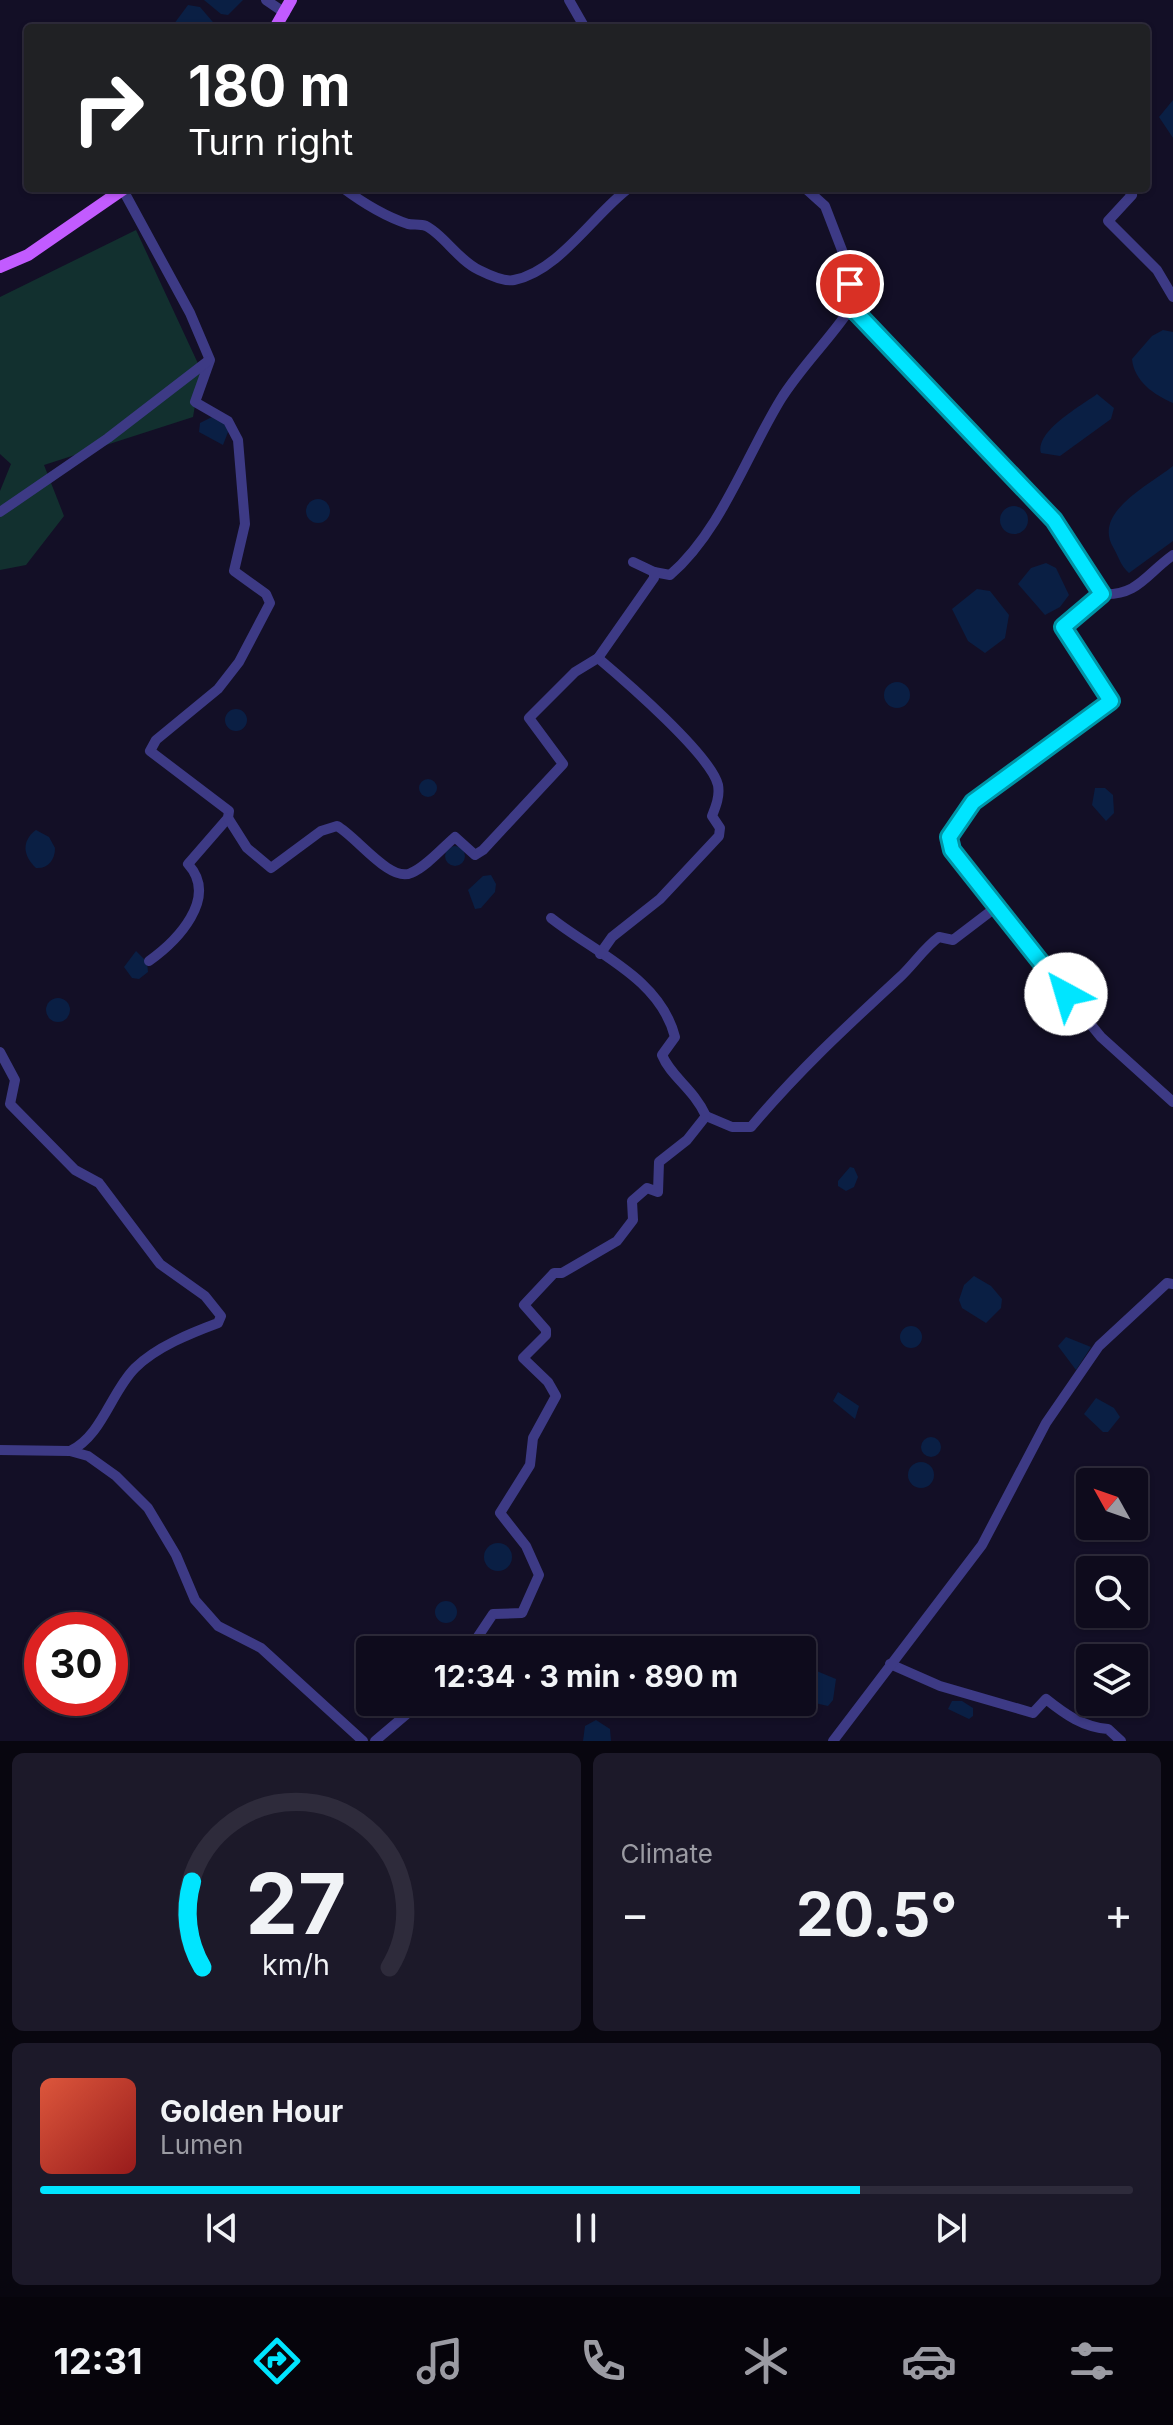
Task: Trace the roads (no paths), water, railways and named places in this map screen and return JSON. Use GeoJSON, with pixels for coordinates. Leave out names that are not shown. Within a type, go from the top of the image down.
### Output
{"type":"FeatureCollection","features":[{"type":"Feature","properties":{"kind":"main road"},"geometry":{"type":"LineString","coordinates":[[278,24],[291,0]]}},
{"type":"Feature","properties":{"kind":"main road"},"geometry":{"type":"LineString","coordinates":[[0,267],[28,255],[120,192]]}},
{"type":"Feature","properties":{"kind":"street"},"geometry":{"type":"LineString","coordinates":[[266,0],[285,13]]}},
{"type":"Feature","properties":{"kind":"street"},"geometry":{"type":"LineString","coordinates":[[569,0],[583,24]]}},
{"type":"Feature","properties":{"kind":"street"},"geometry":{"type":"LineString","coordinates":[[126,192],[190,313],[210,360],[195,402],[228,421],[238,440],[245,524],[234,571],[266,594],[270,603],[239,662],[218,689],[156,740],[150,751],[229,811],[228,818],[188,864],[198,875],[199,890],[188,924],[149,961]]}},
{"type":"Feature","properties":{"kind":"street"},"geometry":{"type":"LineString","coordinates":[[349,192],[371,208],[410,225],[427,226],[455,254],[479,270],[514,280],[535,270],[579,238],[624,192]]}},
{"type":"Feature","properties":{"kind":"street"},"geometry":{"type":"LineString","coordinates":[[809,192],[825,206],[845,258],[855,311],[1054,520],[1102,594]]}},
{"type":"Feature","properties":{"kind":"street"},"geometry":{"type":"LineString","coordinates":[[1130,192],[1132,195],[1108,221],[1157,270],[1173,297]]}},
{"type":"Feature","properties":{"kind":"street"},"geometry":{"type":"LineString","coordinates":[[633,562],[654,572],[670,575],[683,564],[717,514],[782,398],[845,316],[855,311]]}},
{"type":"Feature","properties":{"kind":"street"},"geometry":{"type":"LineString","coordinates":[[0,512],[108,438],[210,360]]}},
{"type":"Feature","properties":{"kind":"street"},"geometry":{"type":"LineString","coordinates":[[1173,555],[1148,579],[1119,595],[1102,594],[1063,627],[1111,701],[973,802],[949,837],[952,850],[995,908],[1101,1037],[1173,1102]]}},
{"type":"Feature","properties":{"kind":"street"},"geometry":{"type":"LineString","coordinates":[[228,818],[247,848],[271,868],[321,831],[337,826],[357,838],[383,867],[401,875],[411,874],[455,837],[475,855],[558,773],[563,764],[529,718],[575,672],[598,658],[639,602],[654,578],[654,572]]}},
{"type":"Feature","properties":{"kind":"street"},"geometry":{"type":"LineString","coordinates":[[598,658],[660,712],[715,776],[718,802],[712,816],[720,828],[719,836],[704,853],[660,899],[612,937],[600,954]]}},
{"type":"Feature","properties":{"kind":"street"},"geometry":{"type":"LineString","coordinates":[[551,918],[638,979],[668,1016],[675,1037],[662,1055],[667,1068],[691,1089],[706,1116],[732,1127],[751,1127],[831,1037],[918,961],[931,942],[939,937],[953,940],[995,908]]}},
{"type":"Feature","properties":{"kind":"street"},"geometry":{"type":"LineString","coordinates":[[0,1052],[15,1080],[10,1104],[75,1170],[99,1183],[160,1264],[205,1296],[221,1316],[218,1323],[166,1347],[134,1369],[84,1444],[70,1451]]}},
{"type":"Feature","properties":{"kind":"street"},"geometry":{"type":"LineString","coordinates":[[478,1636],[493,1614],[522,1613],[539,1575],[526,1546],[500,1513],[530,1465],[533,1438],[556,1396],[548,1382],[523,1358],[546,1335],[546,1330],[524,1305],[554,1273],[562,1273],[617,1241],[633,1220],[632,1201],[647,1188],[658,1192],[659,1162],[687,1140],[706,1116]]}},
{"type":"Feature","properties":{"kind":"street"},"geometry":{"type":"LineString","coordinates":[[833,1741],[982,1545],[1046,1423],[1099,1346],[1167,1283],[1173,1284]]}},
{"type":"Feature","properties":{"kind":"street"},"geometry":{"type":"LineString","coordinates":[[0,1450],[70,1451],[88,1456],[135,1492],[176,1555],[195,1600],[218,1626],[261,1648],[363,1741]]}},
{"type":"Feature","properties":{"kind":"street"},"geometry":{"type":"LineString","coordinates":[[890,1664],[940,1686],[1033,1713],[1046,1699],[1077,1721],[1094,1729],[1108,1729],[1121,1741]]}},
{"type":"Feature","properties":{"kind":"street"},"geometry":{"type":"LineString","coordinates":[[375,1741],[404,1716]]}},
{"type":"Feature","properties":{"kind":"water"},"geometry":{"type":"Polygon","coordinates":[[[204,0],[243,0],[228,15],[221,14],[204,0]]]}},
{"type":"Feature","properties":{"kind":"water"},"geometry":{"type":"Polygon","coordinates":[[[188,5],[200,7],[215,24],[174,24],[188,5]]]}},
{"type":"Feature","properties":{"kind":"water"},"geometry":{"type":"Polygon","coordinates":[[[1173,100],[1173,138],[1159,117],[1173,100]]]}},
{"type":"Feature","properties":{"kind":"water"},"geometry":{"type":"Polygon","coordinates":[[[1163,330],[1173,332],[1173,403],[1146,386],[1137,374],[1132,359],[1152,336],[1163,330]]]}},
{"type":"Feature","properties":{"kind":"water"},"geometry":{"type":"Polygon","coordinates":[[[1097,394],[1114,408],[1111,419],[1060,456],[1041,453],[1041,445],[1052,428],[1097,394]]]}},
{"type":"Feature","properties":{"kind":"water"},"geometry":{"type":"Polygon","coordinates":[[[214,416],[230,427],[223,445],[199,432],[200,423],[214,416]]]}},
{"type":"Feature","properties":{"kind":"water"},"geometry":{"type":"Polygon","coordinates":[[[1173,466],[1173,541],[1129,573],[1113,547],[1109,534],[1110,522],[1126,501],[1173,466]]]}},
{"type":"Feature","properties":{"kind":"water"},"geometry":{"type":"Polygon","coordinates":[[[318,499],[326,503],[330,511],[326,519],[318,523],[310,519],[306,511],[310,503],[318,499]]]}},
{"type":"Feature","properties":{"kind":"water"},"geometry":{"type":"Polygon","coordinates":[[[1014,506],[1024,510],[1028,520],[1024,530],[1014,534],[1004,530],[1000,520],[1004,510],[1014,506]]]}},
{"type":"Feature","properties":{"kind":"water"},"geometry":{"type":"Polygon","coordinates":[[[1046,563],[1056,568],[1069,595],[1060,607],[1045,615],[1018,584],[1031,568],[1046,563]]]}},
{"type":"Feature","properties":{"kind":"water"},"geometry":{"type":"Polygon","coordinates":[[[977,589],[990,591],[1009,615],[1005,638],[985,653],[968,641],[952,609],[977,589]]]}},
{"type":"Feature","properties":{"kind":"water"},"geometry":{"type":"Polygon","coordinates":[[[897,682],[906,686],[910,695],[906,704],[897,708],[888,704],[884,695],[888,686],[897,682]]]}},
{"type":"Feature","properties":{"kind":"water"},"geometry":{"type":"Polygon","coordinates":[[[236,709],[244,712],[247,720],[244,728],[236,731],[228,728],[225,720],[228,712],[236,709]]]}},
{"type":"Feature","properties":{"kind":"water"},"geometry":{"type":"Polygon","coordinates":[[[428,779],[437,788],[428,797],[419,788],[428,779]]]}},
{"type":"Feature","properties":{"kind":"water"},"geometry":{"type":"Polygon","coordinates":[[[1095,788],[1105,788],[1113,795],[1114,813],[1106,821],[1092,805],[1095,788]]]}},
{"type":"Feature","properties":{"kind":"water"},"geometry":{"type":"Polygon","coordinates":[[[36,830],[49,837],[55,848],[50,863],[40,868],[36,868],[26,854],[28,839],[36,830]]]}},
{"type":"Feature","properties":{"kind":"water"},"geometry":{"type":"Polygon","coordinates":[[[451,846],[459,846],[465,856],[459,866],[451,866],[445,860],[445,852],[451,846]]]}},
{"type":"Feature","properties":{"kind":"water"},"geometry":{"type":"Polygon","coordinates":[[[491,875],[496,884],[495,892],[481,908],[475,909],[468,890],[483,876],[491,875]]]}},
{"type":"Feature","properties":{"kind":"water"},"geometry":{"type":"Polygon","coordinates":[[[136,951],[147,962],[148,972],[139,979],[132,978],[124,967],[136,951]]]}},
{"type":"Feature","properties":{"kind":"water"},"geometry":{"type":"Polygon","coordinates":[[[58,998],[66,1002],[70,1010],[66,1018],[58,1022],[50,1018],[46,1010],[50,1002],[58,998]]]}},
{"type":"Feature","properties":{"kind":"water"},"geometry":{"type":"Polygon","coordinates":[[[850,1167],[854,1168],[858,1177],[854,1187],[846,1191],[838,1186],[838,1181],[850,1167]]]}},
{"type":"Feature","properties":{"kind":"water"},"geometry":{"type":"Polygon","coordinates":[[[974,1276],[991,1286],[1002,1299],[1001,1308],[986,1323],[962,1308],[959,1300],[964,1285],[974,1276]]]}},
{"type":"Feature","properties":{"kind":"water"},"geometry":{"type":"Polygon","coordinates":[[[907,1326],[915,1326],[922,1337],[915,1348],[907,1348],[900,1341],[900,1333],[907,1326]]]}},
{"type":"Feature","properties":{"kind":"water"},"geometry":{"type":"Polygon","coordinates":[[[1066,1337],[1091,1347],[1076,1370],[1058,1346],[1066,1337]]]}},
{"type":"Feature","properties":{"kind":"water"},"geometry":{"type":"Polygon","coordinates":[[[838,1392],[859,1406],[855,1419],[833,1401],[838,1392]]]}},
{"type":"Feature","properties":{"kind":"water"},"geometry":{"type":"Polygon","coordinates":[[[1096,1398],[1114,1408],[1120,1417],[1108,1432],[1103,1432],[1084,1414],[1096,1398]]]}},
{"type":"Feature","properties":{"kind":"water"},"geometry":{"type":"Polygon","coordinates":[[[931,1437],[938,1440],[941,1447],[938,1454],[931,1457],[924,1454],[921,1447],[924,1440],[931,1437]]]}},
{"type":"Feature","properties":{"kind":"water"},"geometry":{"type":"Polygon","coordinates":[[[921,1462],[930,1466],[934,1475],[930,1484],[921,1488],[912,1484],[908,1475],[912,1466],[921,1462]]]}},
{"type":"Feature","properties":{"kind":"water"},"geometry":{"type":"Polygon","coordinates":[[[498,1543],[508,1547],[512,1557],[508,1567],[498,1571],[488,1567],[484,1557],[488,1547],[498,1543]]]}},
{"type":"Feature","properties":{"kind":"water"},"geometry":{"type":"Polygon","coordinates":[[[446,1601],[454,1604],[457,1612],[454,1620],[446,1623],[438,1620],[435,1612],[438,1604],[446,1601]]]}},
{"type":"Feature","properties":{"kind":"water"},"geometry":{"type":"Polygon","coordinates":[[[816,1671],[836,1679],[833,1700],[828,1706],[816,1703],[816,1671]]]}},
{"type":"Feature","properties":{"kind":"water"},"geometry":{"type":"Polygon","coordinates":[[[952,1701],[962,1701],[973,1708],[973,1716],[969,1719],[948,1709],[952,1701]]]}},
{"type":"Feature","properties":{"kind":"water"},"geometry":{"type":"Polygon","coordinates":[[[596,1720],[610,1729],[611,1741],[583,1741],[585,1726],[596,1720]]]}}]}
